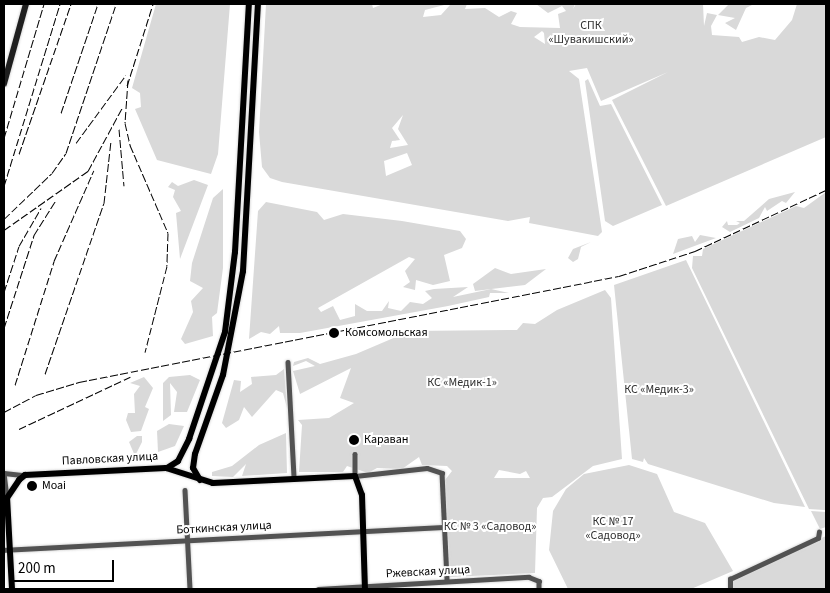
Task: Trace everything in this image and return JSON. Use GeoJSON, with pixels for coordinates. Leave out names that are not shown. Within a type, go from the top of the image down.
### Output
{"type":"FeatureCollection","features":[{"type":"Feature","properties":{"kind":"main road"},"geometry":{"type":"LineString","coordinates":[[4,84],[26,4]]}},
{"type":"Feature","properties":{"kind":"main road"},"geometry":{"type":"LineString","coordinates":[[166,468],[178,461],[190,439],[215,370],[230,305],[249,4]]}},
{"type":"Feature","properties":{"kind":"main road"},"geometry":{"type":"LineString","coordinates":[[203,482],[193,468],[199,444],[223,375],[240,296],[258,4]]}},
{"type":"Feature","properties":{"kind":"main road"},"geometry":{"type":"LineString","coordinates":[[190,439],[192,446],[199,444]]}},
{"type":"Feature","properties":{"kind":"main road","name":"Павловская улица"},"geometry":{"type":"LineString","coordinates":[[25,475],[166,468],[203,482],[355,476]]}},
{"type":"Feature","properties":{"kind":"main road"},"geometry":{"type":"LineString","coordinates":[[12,589],[7,550],[8,496],[16,483],[25,475]]}},
{"type":"Feature","properties":{"kind":"main road"},"geometry":{"type":"LineString","coordinates":[[355,476],[360,485],[365,588]]}},
{"type":"Feature","properties":{"kind":"street"},"geometry":{"type":"LineString","coordinates":[[288,362],[294,478]]}},
{"type":"Feature","properties":{"kind":"street"},"geometry":{"type":"LineString","coordinates":[[354,454],[355,476]]}},
{"type":"Feature","properties":{"kind":"street","name":"Павловская улица"},"geometry":{"type":"LineString","coordinates":[[355,476],[439,470],[445,527]]}},
{"type":"Feature","properties":{"kind":"street"},"geometry":{"type":"LineString","coordinates":[[8,496],[4,473],[25,475]]}},
{"type":"Feature","properties":{"kind":"street"},"geometry":{"type":"LineString","coordinates":[[185,490],[190,589]]}},
{"type":"Feature","properties":{"kind":"street"},"geometry":{"type":"LineString","coordinates":[[445,527],[448,581]]}},
{"type":"Feature","properties":{"kind":"street","name":"Боткинская улица"},"geometry":{"type":"LineString","coordinates":[[7,550],[445,527]]}},
{"type":"Feature","properties":{"kind":"street"},"geometry":{"type":"LineString","coordinates":[[730,589],[730,579],[818,538],[819,532]]}},
{"type":"Feature","properties":{"kind":"street","name":"Ржевская улица"},"geometry":{"type":"LineString","coordinates":[[318,589],[365,588],[529,577],[539,581],[539,589]]}},
{"type":"Feature","properties":{"kind":"green space"},"geometry":{"type":"Polygon","coordinates":[[[156,4],[230,4],[218,154],[211,174],[157,160],[135,109],[141,107],[140,93],[132,88],[156,4]]]}},
{"type":"Feature","properties":{"kind":"green space","name":"СПК «Шувакишский»"},"geometry":{"type":"Polygon","coordinates":[[[266,4],[372,4],[373,8],[383,4],[448,4],[425,10],[423,17],[441,15],[450,5],[467,4],[465,9],[485,8],[499,17],[511,11],[517,13],[511,24],[520,27],[560,28],[558,14],[566,11],[562,6],[548,13],[536,4],[575,4],[573,9],[576,4],[703,4],[704,26],[707,13],[717,15],[711,26],[712,35],[739,37],[742,42],[759,37],[775,40],[792,20],[797,4],[826,4],[826,137],[666,206],[612,100],[668,72],[601,101],[587,68],[569,71],[579,79],[602,232],[598,236],[529,223],[530,217],[508,221],[282,182],[270,178],[262,167],[259,132],[266,4]],[[542,31],[534,37],[545,44],[544,33],[542,31]],[[403,115],[392,128],[400,140],[392,141],[390,148],[408,145],[398,129],[403,115]],[[407,153],[384,161],[386,176],[412,165],[407,153]]]}},
{"type":"Feature","properties":{"kind":"green space"},"geometry":{"type":"Polygon","coordinates":[[[729,4],[754,4],[746,8],[736,30],[725,23],[735,18],[718,15],[729,4]]]}},
{"type":"Feature","properties":{"kind":"green space"},"geometry":{"type":"Polygon","coordinates":[[[588,79],[600,106],[611,104],[662,205],[613,226],[605,221],[585,81],[588,79]]]}},
{"type":"Feature","properties":{"kind":"green space"},"geometry":{"type":"Polygon","coordinates":[[[194,180],[208,185],[180,259],[176,213],[181,211],[173,197],[175,190],[168,187],[172,182],[178,186],[194,180]]]}},
{"type":"Feature","properties":{"kind":"green space"},"geometry":{"type":"Polygon","coordinates":[[[223,189],[223,268],[217,313],[212,317],[213,336],[185,344],[181,339],[193,312],[191,301],[203,288],[190,281],[192,263],[213,198],[223,189]]]}},
{"type":"Feature","properties":{"kind":"green space"},"geometry":{"type":"Polygon","coordinates":[[[795,192],[786,203],[782,201],[767,211],[765,207],[759,218],[730,232],[722,227],[727,221],[728,225],[737,225],[740,223],[736,221],[744,221],[769,199],[795,192]]]}},
{"type":"Feature","properties":{"kind":"green space"},"geometry":{"type":"Polygon","coordinates":[[[826,192],[826,510],[824,510],[809,509],[692,268],[693,256],[702,256],[703,249],[796,206],[804,208],[826,192]]]}},
{"type":"Feature","properties":{"kind":"green space"},"geometry":{"type":"Polygon","coordinates":[[[266,202],[317,212],[324,220],[343,214],[402,221],[460,231],[466,239],[462,248],[444,255],[450,281],[433,285],[416,280],[415,290],[403,287],[410,282],[405,271],[415,259],[409,257],[318,308],[321,312],[333,306],[340,320],[355,316],[355,304],[367,311],[382,311],[389,301],[388,308],[401,311],[410,302],[423,304],[432,298],[425,291],[434,289],[468,287],[453,297],[491,289],[509,293],[490,293],[489,297],[448,306],[300,333],[280,333],[279,326],[270,334],[261,332],[249,339],[258,211],[266,202]]]}},
{"type":"Feature","properties":{"kind":"green space"},"geometry":{"type":"Polygon","coordinates":[[[700,235],[716,238],[673,254],[678,239],[692,236],[695,242],[700,235]]]}},
{"type":"Feature","properties":{"kind":"green space"},"geometry":{"type":"Polygon","coordinates":[[[591,242],[581,247],[578,259],[573,262],[568,258],[573,249],[591,242]]]}},
{"type":"Feature","properties":{"kind":"green space","name":"КС «Медик-3»"},"geometry":{"type":"Polygon","coordinates":[[[686,260],[805,507],[774,503],[648,464],[644,458],[643,462],[632,459],[614,285],[686,260]]]}},
{"type":"Feature","properties":{"kind":"green space"},"geometry":{"type":"Polygon","coordinates":[[[495,268],[511,274],[546,269],[525,285],[475,291],[473,284],[495,268]]]}},
{"type":"Feature","properties":{"kind":"green space"},"geometry":{"type":"Polygon","coordinates":[[[605,290],[611,298],[622,459],[593,466],[552,497],[543,498],[537,508],[535,573],[450,577],[445,480],[452,471],[447,466],[422,465],[419,457],[402,469],[377,468],[368,473],[347,466],[343,472],[299,472],[302,425],[298,420],[329,418],[354,403],[340,398],[351,368],[300,394],[293,371],[315,366],[306,361],[293,366],[294,362],[308,358],[320,364],[356,354],[410,331],[517,330],[523,323],[535,324],[557,310],[605,290]],[[499,470],[494,478],[530,478],[526,471],[520,474],[499,470]]]}},
{"type":"Feature","properties":{"kind":"green space"},"geometry":{"type":"Polygon","coordinates":[[[284,369],[287,408],[283,393],[276,390],[252,417],[244,407],[239,420],[226,428],[222,423],[234,380],[241,381],[240,392],[252,384],[251,377],[276,375],[284,369]]]}},
{"type":"Feature","properties":{"kind":"green space"},"geometry":{"type":"Polygon","coordinates":[[[190,375],[200,380],[187,412],[174,412],[177,392],[170,383],[171,415],[163,421],[163,383],[169,377],[190,375]]]}},
{"type":"Feature","properties":{"kind":"green space"},"geometry":{"type":"Polygon","coordinates":[[[144,377],[153,388],[145,407],[149,409],[141,431],[131,432],[126,420],[128,413],[135,413],[134,394],[140,386],[130,383],[144,377]]]}},
{"type":"Feature","properties":{"kind":"green space"},"geometry":{"type":"Polygon","coordinates":[[[169,424],[184,426],[175,446],[158,452],[157,431],[169,424]]]}},
{"type":"Feature","properties":{"kind":"green space"},"geometry":{"type":"Polygon","coordinates":[[[286,433],[287,473],[242,476],[246,464],[233,477],[212,476],[212,472],[232,466],[259,445],[286,433]]]}},
{"type":"Feature","properties":{"kind":"green space"},"geometry":{"type":"Polygon","coordinates":[[[137,436],[142,436],[142,442],[135,456],[129,442],[137,436]]]}},
{"type":"Feature","properties":{"kind":"green space","name":"КС № 17 «Садовод»"},"geometry":{"type":"Polygon","coordinates":[[[629,465],[657,474],[674,512],[705,523],[733,571],[691,589],[568,589],[549,550],[553,511],[566,489],[584,474],[629,465]]]}},
{"type":"Feature","properties":{"kind":"green space"},"geometry":{"type":"Polygon","coordinates":[[[811,511],[826,512],[826,527],[820,529],[811,511]]]}},
{"type":"Feature","properties":{"kind":"green space"},"geometry":{"type":"Polygon","coordinates":[[[826,536],[826,589],[732,589],[733,579],[826,536]]]}},
{"type":"Feature","properties":{"kind":"railway"},"geometry":{"type":"LineString","coordinates":[[4,138],[44,4]]}},
{"type":"Feature","properties":{"kind":"railway"},"geometry":{"type":"LineString","coordinates":[[4,186],[60,4]]}},
{"type":"Feature","properties":{"kind":"railway"},"geometry":{"type":"LineString","coordinates":[[19,154],[71,4]]}},
{"type":"Feature","properties":{"kind":"railway"},"geometry":{"type":"LineString","coordinates":[[61,113],[98,4]]}},
{"type":"Feature","properties":{"kind":"railway"},"geometry":{"type":"LineString","coordinates":[[4,219],[52,173],[66,153],[116,4]]}},
{"type":"Feature","properties":{"kind":"railway"},"geometry":{"type":"LineString","coordinates":[[127,86],[153,4]]}},
{"type":"Feature","properties":{"kind":"railway"},"geometry":{"type":"LineString","coordinates":[[76,143],[126,75]]}},
{"type":"Feature","properties":{"kind":"railway"},"geometry":{"type":"LineString","coordinates":[[128,80],[125,123],[130,145],[168,233],[167,266],[145,352]]}},
{"type":"Feature","properties":{"kind":"railway"},"geometry":{"type":"LineString","coordinates":[[4,230],[88,171],[122,108]]}},
{"type":"Feature","properties":{"kind":"railway"},"geometry":{"type":"LineString","coordinates":[[119,129],[124,186]]}},
{"type":"Feature","properties":{"kind":"railway"},"geometry":{"type":"LineString","coordinates":[[45,374],[104,203],[111,141]]}},
{"type":"Feature","properties":{"kind":"railway"},"geometry":{"type":"LineString","coordinates":[[15,385],[54,261],[94,170]]}},
{"type":"Feature","properties":{"kind":"railway"},"geometry":{"type":"LineString","coordinates":[[4,412],[36,395],[79,382],[619,276],[695,251],[826,190]]}},
{"type":"Feature","properties":{"kind":"railway"},"geometry":{"type":"LineString","coordinates":[[4,328],[34,235],[56,200]]}},
{"type":"Feature","properties":{"kind":"railway"},"geometry":{"type":"LineString","coordinates":[[4,292],[19,246],[41,208]]}},
{"type":"Feature","properties":{"kind":"railway"},"geometry":{"type":"LineString","coordinates":[[19,429],[130,377]]}},
{"type":"Feature","properties":{"kind":"place","name":"Комсомольская"},"geometry":{"type":"Point","coordinates":[334,333]}},
{"type":"Feature","properties":{"kind":"place","name":"Караван"},"geometry":{"type":"Point","coordinates":[354,440]}},
{"type":"Feature","properties":{"kind":"place","name":"Moai"},"geometry":{"type":"Point","coordinates":[32,486]}},
{"type":"Feature","properties":{"kind":"park label","name":"КС «Медик-1»"},"geometry":{"type":"Point","coordinates":[462,383]}},
{"type":"Feature","properties":{"kind":"park label","name":"КС № 3 «Садовод»"},"geometry":{"type":"Point","coordinates":[490,527]}}]}
